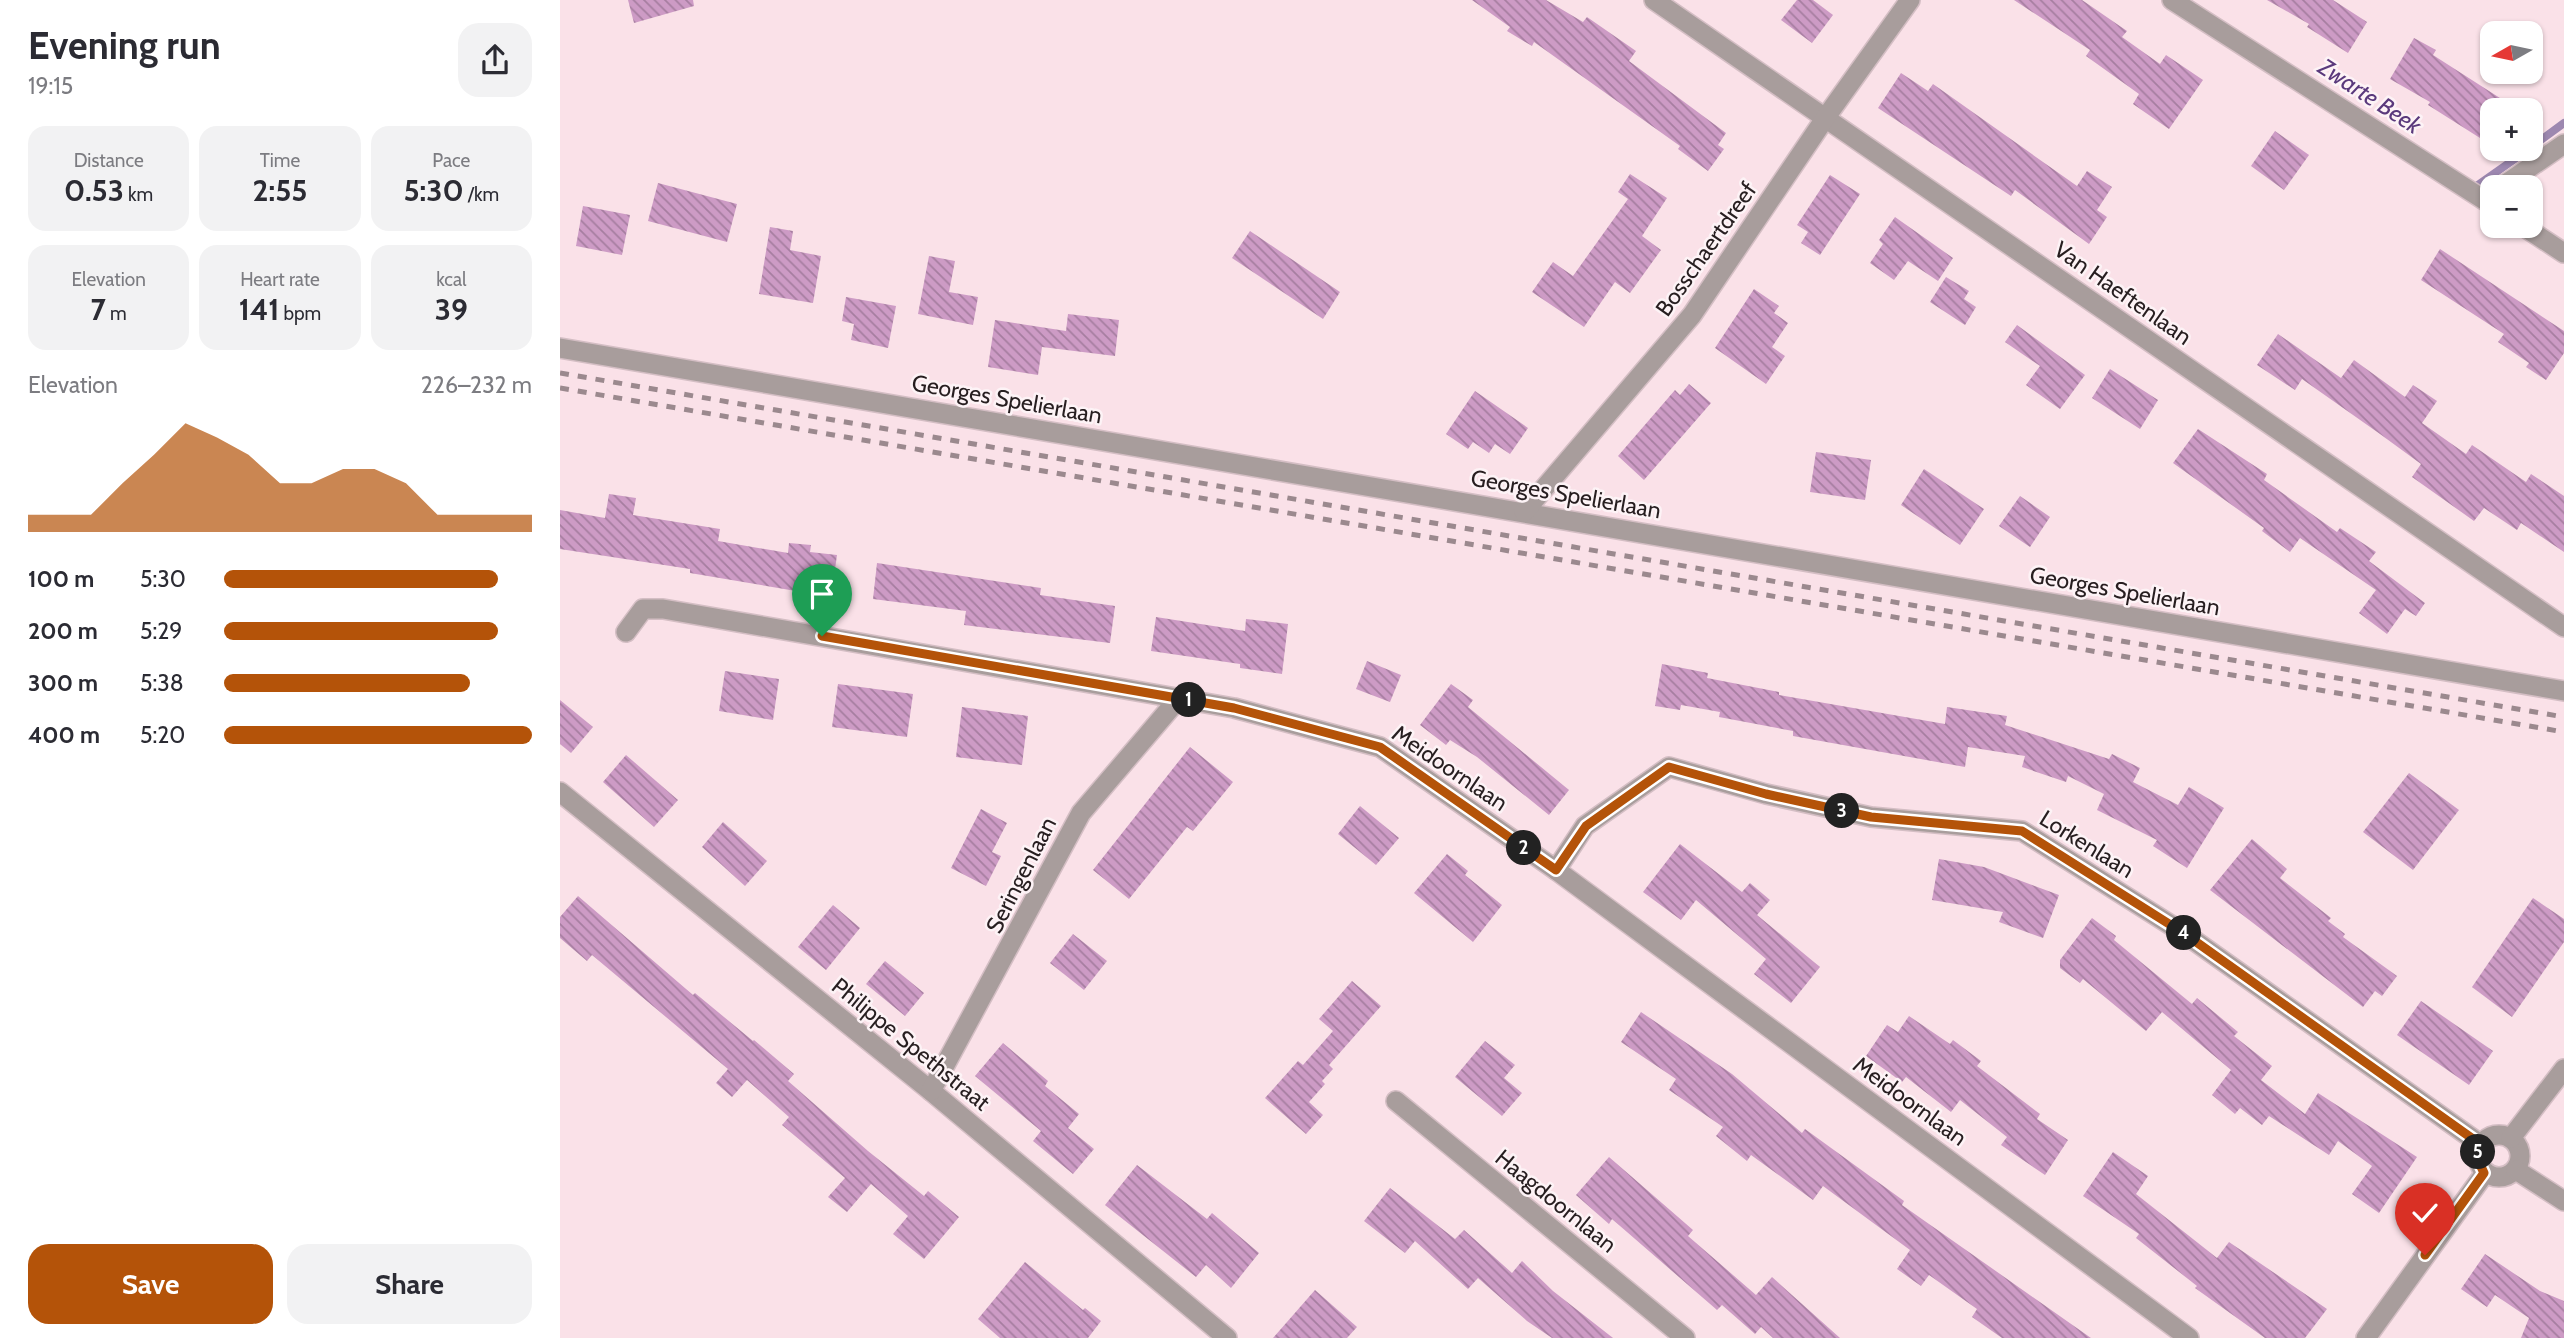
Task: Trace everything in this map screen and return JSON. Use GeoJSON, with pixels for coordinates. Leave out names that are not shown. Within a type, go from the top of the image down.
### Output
{"type":"FeatureCollection","features":[{"type":"Feature","properties":{"kind":"street","name":"Van Haeftenlaan"},"geometry":{"type":"LineString","coordinates":[[1654,0],[2564,627]]}},
{"type":"Feature","properties":{"kind":"street","name":"Bosschaertdreef"},"geometry":{"type":"LineString","coordinates":[[1524,512],[1692,315],[1826,117],[1910,0]]}},
{"type":"Feature","properties":{"kind":"street"},"geometry":{"type":"LineString","coordinates":[[2172,0],[2480,193]]}},
{"type":"Feature","properties":{"kind":"street"},"geometry":{"type":"LineString","coordinates":[[2519,175],[2564,144]]}},
{"type":"Feature","properties":{"kind":"street"},"geometry":{"type":"LineString","coordinates":[[2541,238],[2564,253]]}},
{"type":"Feature","properties":{"kind":"street","name":"Georges Spelierlaan"},"geometry":{"type":"LineString","coordinates":[[560,348],[2564,691]]}},
{"type":"Feature","properties":{"kind":"street","name":"Meidoornlaan"},"geometry":{"type":"LineString","coordinates":[[626,632],[643,609],[663,609],[1234,708],[1380,747],[1556,870],[2189,1338]]}},
{"type":"Feature","properties":{"kind":"street","name":"Seringenlaan"},"geometry":{"type":"LineString","coordinates":[[931,1091],[1081,813],[1179,698]]}},
{"type":"Feature","properties":{"kind":"street","name":"Lorkenlaan"},"geometry":{"type":"LineString","coordinates":[[1556,870],[1586,826],[1669,767],[1766,794],[1871,817],[2022,831],[2185,934],[2480,1144]]}},
{"type":"Feature","properties":{"kind":"street","name":"Philippe Spethstraat"},"geometry":{"type":"LineString","coordinates":[[560,792],[931,1091],[1227,1338]]}},
{"type":"Feature","properties":{"kind":"street"},"geometry":{"type":"LineString","coordinates":[[2511,1138],[2564,1069]]}},
{"type":"Feature","properties":{"kind":"street","name":"Haagdoornlaan"},"geometry":{"type":"LineString","coordinates":[[1396,1101],[1685,1338]]}},
{"type":"Feature","properties":{"kind":"street"},"geometry":{"type":"LineString","coordinates":[[2497,1133],[2511,1138],[2520,1153],[2516,1170],[2498,1179],[2484,1173],[2477,1158],[2480,1144],[2497,1133]]}},
{"type":"Feature","properties":{"kind":"street"},"geometry":{"type":"LineString","coordinates":[[2516,1170],[2564,1201]]}},
{"type":"Feature","properties":{"kind":"street"},"geometry":{"type":"LineString","coordinates":[[2366,1338],[2484,1173]]}},
{"type":"Feature","properties":{"kind":"building"},"geometry":{"type":"Polygon","coordinates":[[[628,0],[693,0],[694,6],[634,23],[628,0]]]}},
{"type":"Feature","properties":{"kind":"building"},"geometry":{"type":"Polygon","coordinates":[[[1472,0],[1546,0],[1583,22],[1587,17],[1636,51],[1629,61],[1726,133],[1718,145],[1724,149],[1708,171],[1678,149],[1680,146],[1534,42],[1532,46],[1507,31],[1510,27],[1472,0]]]}},
{"type":"Feature","properties":{"kind":"building"},"geometry":{"type":"Polygon","coordinates":[[[1797,0],[1813,0],[1833,15],[1812,43],[1781,20],[1797,0]]]}},
{"type":"Feature","properties":{"kind":"building"},"geometry":{"type":"Polygon","coordinates":[[[2014,0],[2082,0],[2127,31],[2122,37],[2160,64],[2166,55],[2203,80],[2169,129],[2133,104],[2139,94],[2086,56],[2090,50],[2014,0]]]}},
{"type":"Feature","properties":{"kind":"building"},"geometry":{"type":"Polygon","coordinates":[[[2267,0],[2333,0],[2367,22],[2348,53],[2307,27],[2309,24],[2267,0]]]}},
{"type":"Feature","properties":{"kind":"building"},"geometry":{"type":"Polygon","coordinates":[[[2414,38],[2436,50],[2433,55],[2500,98],[2480,98],[2480,138],[2428,105],[2430,102],[2390,79],[2414,38]]]}},
{"type":"Feature","properties":{"kind":"building"},"geometry":{"type":"Polygon","coordinates":[[[1901,73],[1928,91],[1933,84],[2077,186],[2087,171],[2112,187],[2097,210],[2107,217],[2089,244],[2015,190],[2011,196],[1878,108],[1901,73]]]}},
{"type":"Feature","properties":{"kind":"building"},"geometry":{"type":"Polygon","coordinates":[[[2275,131],[2309,155],[2284,190],[2251,166],[2275,131]]]}},
{"type":"Feature","properties":{"kind":"building"},"geometry":{"type":"Polygon","coordinates":[[[1630,174],[1667,198],[1642,236],[1661,250],[1630,293],[1615,282],[1584,327],[1532,292],[1553,262],[1573,276],[1628,199],[1618,192],[1630,174]]]}},
{"type":"Feature","properties":{"kind":"building"},"geometry":{"type":"Polygon","coordinates":[[[1830,175],[1860,194],[1820,255],[1801,243],[1808,232],[1797,225],[1830,175]]]}},
{"type":"Feature","properties":{"kind":"building"},"geometry":{"type":"Polygon","coordinates":[[[658,183],[737,204],[727,242],[648,221],[658,183]]]}},
{"type":"Feature","properties":{"kind":"building"},"geometry":{"type":"Polygon","coordinates":[[[583,206],[630,215],[622,255],[576,246],[583,206]]]}},
{"type":"Feature","properties":{"kind":"building"},"geometry":{"type":"Polygon","coordinates":[[[1895,217],[1953,258],[1938,281],[1908,261],[1894,280],[1870,263],[1883,244],[1879,240],[1895,217]]]}},
{"type":"Feature","properties":{"kind":"building"},"geometry":{"type":"Polygon","coordinates":[[[770,227],[793,231],[790,250],[821,256],[813,303],[759,294],[770,227]]]}},
{"type":"Feature","properties":{"kind":"building"},"geometry":{"type":"Polygon","coordinates":[[[1250,231],[1340,292],[1323,319],[1232,258],[1250,231]]]}},
{"type":"Feature","properties":{"kind":"building"},"geometry":{"type":"Polygon","coordinates":[[[2440,249],[2564,331],[2564,353],[2546,380],[2526,367],[2529,363],[2498,342],[2504,334],[2421,280],[2440,249]]]}},
{"type":"Feature","properties":{"kind":"building"},"geometry":{"type":"Polygon","coordinates":[[[929,256],[955,261],[949,292],[978,297],[973,325],[918,314],[929,256]]]}},
{"type":"Feature","properties":{"kind":"building"},"geometry":{"type":"Polygon","coordinates":[[[1946,277],[1969,291],[1964,299],[1976,307],[1965,325],[1930,302],[1946,277]]]}},
{"type":"Feature","properties":{"kind":"building"},"geometry":{"type":"Polygon","coordinates":[[[1754,289],[1779,306],[1774,313],[1788,323],[1772,347],[1785,356],[1766,384],[1715,348],[1754,289]]]}},
{"type":"Feature","properties":{"kind":"building"},"geometry":{"type":"Polygon","coordinates":[[[846,297],[896,306],[888,348],[851,340],[854,324],[842,321],[846,297]]]}},
{"type":"Feature","properties":{"kind":"building"},"geometry":{"type":"Polygon","coordinates":[[[1068,314],[1119,320],[1115,356],[1042,347],[1038,375],[988,367],[995,320],[1066,331],[1068,314]]]}},
{"type":"Feature","properties":{"kind":"building"},"geometry":{"type":"Polygon","coordinates":[[[2017,325],[2085,375],[2060,409],[2026,385],[2040,366],[2005,342],[2017,325]]]}},
{"type":"Feature","properties":{"kind":"building"},"geometry":{"type":"Polygon","coordinates":[[[2278,334],[2341,378],[2354,360],[2405,397],[2413,385],[2437,401],[2422,423],[2466,454],[2472,445],[2526,482],[2531,474],[2564,496],[2564,552],[2521,523],[2517,530],[2484,508],[2474,521],[2412,477],[2421,464],[2380,434],[2302,379],[2295,390],[2257,365],[2278,334]]]}},
{"type":"Feature","properties":{"kind":"building"},"geometry":{"type":"Polygon","coordinates":[[[2110,369],[2158,400],[2140,429],[2092,398],[2110,369]]]}},
{"type":"Feature","properties":{"kind":"building"},"geometry":{"type":"Polygon","coordinates":[[[1689,384],[1711,403],[1644,480],[1618,456],[1675,390],[1680,395],[1689,384]]]}},
{"type":"Feature","properties":{"kind":"building"},"geometry":{"type":"Polygon","coordinates":[[[1475,391],[1528,428],[1510,454],[1495,444],[1489,453],[1473,442],[1468,449],[1446,434],[1475,391]]]}},
{"type":"Feature","properties":{"kind":"building"},"geometry":{"type":"Polygon","coordinates":[[[2198,429],[2267,474],[2264,480],[2337,532],[2340,528],[2376,552],[2369,561],[2425,603],[2416,616],[2405,609],[2387,634],[2359,613],[2376,590],[2300,538],[2290,552],[2262,531],[2264,528],[2173,463],[2198,429]]]}},
{"type":"Feature","properties":{"kind":"building"},"geometry":{"type":"Polygon","coordinates":[[[1816,452],[1871,460],[1865,500],[1810,492],[1816,452]]]}},
{"type":"Feature","properties":{"kind":"building"},"geometry":{"type":"Polygon","coordinates":[[[1924,469],[1984,509],[1960,545],[1901,505],[1924,469]]]}},
{"type":"Feature","properties":{"kind":"building"},"geometry":{"type":"Polygon","coordinates":[[[609,494],[636,498],[633,515],[720,529],[718,541],[788,553],[789,543],[811,545],[810,552],[837,555],[831,597],[690,573],[690,569],[560,549],[560,510],[605,518],[609,494]]]}},
{"type":"Feature","properties":{"kind":"building"},"geometry":{"type":"Polygon","coordinates":[[[2020,496],[2050,517],[2030,547],[1999,526],[2020,496]]]}},
{"type":"Feature","properties":{"kind":"building"},"geometry":{"type":"Polygon","coordinates":[[[877,563],[1041,588],[1040,595],[1115,606],[1110,643],[964,625],[966,611],[873,599],[877,563]]]}},
{"type":"Feature","properties":{"kind":"building"},"geometry":{"type":"Polygon","coordinates":[[[1156,617],[1245,631],[1246,619],[1288,624],[1282,674],[1240,668],[1240,664],[1151,651],[1156,617]]]}},
{"type":"Feature","properties":{"kind":"building"},"geometry":{"type":"Polygon","coordinates":[[[1367,661],[1401,675],[1390,702],[1356,689],[1367,661]]]}},
{"type":"Feature","properties":{"kind":"building"},"geometry":{"type":"Polygon","coordinates":[[[1662,664],[1708,673],[1707,678],[1779,692],[1779,695],[1945,724],[1947,707],[2007,716],[2005,725],[2109,759],[2112,754],[2140,768],[2133,782],[2178,805],[2189,787],[2224,808],[2187,868],[2153,846],[2157,840],[2097,810],[2104,794],[2068,776],[2066,782],[2022,767],[2025,756],[1968,747],[1965,767],[1793,736],[1793,731],[1719,717],[1720,712],[1681,705],[1680,710],[1655,706],[1662,664]]]}},
{"type":"Feature","properties":{"kind":"building"},"geometry":{"type":"Polygon","coordinates":[[[725,671],[779,679],[773,720],[719,711],[725,671]]]}},
{"type":"Feature","properties":{"kind":"building"},"geometry":{"type":"Polygon","coordinates":[[[838,684],[913,694],[907,737],[832,727],[838,684]]]}},
{"type":"Feature","properties":{"kind":"building"},"geometry":{"type":"Polygon","coordinates":[[[1451,684],[1473,700],[1468,707],[1569,790],[1549,815],[1477,757],[1450,740],[1446,745],[1420,725],[1451,684]]]}},
{"type":"Feature","properties":{"kind":"building"},"geometry":{"type":"Polygon","coordinates":[[[560,700],[593,727],[571,753],[560,744],[560,700]]]}},
{"type":"Feature","properties":{"kind":"building"},"geometry":{"type":"Polygon","coordinates":[[[962,707],[1028,716],[1022,765],[956,757],[962,707]]]}},
{"type":"Feature","properties":{"kind":"building"},"geometry":{"type":"Polygon","coordinates":[[[1190,747],[1233,782],[1193,831],[1187,827],[1129,899],[1093,870],[1190,747]]]}},
{"type":"Feature","properties":{"kind":"building"},"geometry":{"type":"Polygon","coordinates":[[[626,755],[678,800],[654,827],[603,782],[626,755]]]}},
{"type":"Feature","properties":{"kind":"building"},"geometry":{"type":"Polygon","coordinates":[[[2409,773],[2459,810],[2413,870],[2363,832],[2409,773]]]}},
{"type":"Feature","properties":{"kind":"building"},"geometry":{"type":"Polygon","coordinates":[[[1360,806],[1399,838],[1376,865],[1338,834],[1360,806]]]}},
{"type":"Feature","properties":{"kind":"building"},"geometry":{"type":"Polygon","coordinates":[[[981,809],[1007,823],[992,852],[1001,856],[986,886],[951,868],[981,809]]]}},
{"type":"Feature","properties":{"kind":"building"},"geometry":{"type":"Polygon","coordinates":[[[723,822],[767,861],[745,886],[702,847],[723,822]]]}},
{"type":"Feature","properties":{"kind":"building"},"geometry":{"type":"Polygon","coordinates":[[[2252,839],[2287,869],[2280,878],[2331,918],[2328,921],[2345,934],[2343,937],[2397,976],[2382,996],[2375,991],[2363,1007],[2210,890],[2252,839]]]}},
{"type":"Feature","properties":{"kind":"building"},"geometry":{"type":"Polygon","coordinates":[[[1680,844],[1742,892],[1750,883],[1770,900],[1757,915],[1820,967],[1791,1003],[1754,974],[1766,959],[1696,900],[1681,920],[1643,892],[1680,844]]]}},
{"type":"Feature","properties":{"kind":"building"},"geometry":{"type":"Polygon","coordinates":[[[1447,854],[1468,871],[1465,875],[1502,905],[1473,942],[1414,893],[1447,854]]]}},
{"type":"Feature","properties":{"kind":"building"},"geometry":{"type":"Polygon","coordinates":[[[1939,859],[1984,867],[2059,895],[2043,938],[1999,922],[2003,912],[1932,900],[1939,859]]]}},
{"type":"Feature","properties":{"kind":"building"},"geometry":{"type":"Polygon","coordinates":[[[578,896],[693,995],[695,993],[794,1074],[788,1081],[868,1151],[924,1196],[928,1191],[959,1217],[924,1259],[893,1234],[908,1216],[871,1184],[847,1212],[828,1197],[845,1178],[782,1125],[789,1117],[747,1080],[732,1097],[716,1083],[728,1069],[592,955],[587,961],[560,938],[560,917],[578,896]]]}},
{"type":"Feature","properties":{"kind":"building"},"geometry":{"type":"Polygon","coordinates":[[[2533,898],[2564,919],[2564,942],[2512,1017],[2472,987],[2533,898]]]}},
{"type":"Feature","properties":{"kind":"building"},"geometry":{"type":"Polygon","coordinates":[[[833,905],[860,928],[826,970],[798,947],[833,905]]]}},
{"type":"Feature","properties":{"kind":"building"},"geometry":{"type":"Polygon","coordinates":[[[2092,918],[2116,936],[2114,940],[2192,1004],[2197,998],[2238,1032],[2234,1036],[2272,1066],[2261,1080],[2305,1114],[2318,1093],[2417,1157],[2379,1213],[2352,1194],[2372,1166],[2338,1141],[2329,1155],[2269,1116],[2262,1125],[2240,1108],[2235,1114],[2212,1095],[2231,1070],[2162,1012],[2146,1031],[2083,979],[2080,983],[2060,968],[2060,960],[2092,918]]]}},
{"type":"Feature","properties":{"kind":"building"},"geometry":{"type":"Polygon","coordinates":[[[1073,934],[1107,961],[1084,990],[1050,963],[1073,934]]]}},
{"type":"Feature","properties":{"kind":"building"},"geometry":{"type":"Polygon","coordinates":[[[885,961],[924,993],[905,1016],[866,984],[885,961]]]}},
{"type":"Feature","properties":{"kind":"building"},"geometry":{"type":"Polygon","coordinates":[[[1352,981],[1381,1006],[1329,1065],[1333,1069],[1322,1081],[1325,1084],[1309,1102],[1323,1115],[1306,1134],[1265,1098],[1298,1061],[1303,1065],[1333,1031],[1319,1019],[1352,981]]]}},
{"type":"Feature","properties":{"kind":"building"},"geometry":{"type":"Polygon","coordinates":[[[2421,1001],[2493,1051],[2469,1085],[2397,1035],[2421,1001]]]}},
{"type":"Feature","properties":{"kind":"building"},"geometry":{"type":"Polygon","coordinates":[[[1641,1012],[1732,1074],[1802,1133],[1805,1129],[1904,1201],[1902,1205],[2091,1338],[2002,1338],[1972,1317],[1977,1309],[1929,1275],[1921,1286],[1897,1269],[1910,1250],[1823,1186],[1813,1200],[1751,1155],[1747,1161],[1716,1136],[1723,1127],[1669,1090],[1676,1079],[1621,1042],[1641,1012]]]}},
{"type":"Feature","properties":{"kind":"building"},"geometry":{"type":"Polygon","coordinates":[[[1909,1016],[1950,1044],[1953,1040],[1981,1061],[1977,1066],[2040,1114],[2037,1119],[2068,1140],[2045,1175],[2001,1145],[2007,1137],[1960,1100],[1951,1112],[1906,1077],[1902,1082],[1866,1056],[1887,1025],[1898,1032],[1909,1016]]]}},
{"type":"Feature","properties":{"kind":"building"},"geometry":{"type":"Polygon","coordinates":[[[1485,1041],[1515,1065],[1504,1078],[1522,1093],[1502,1116],[1455,1077],[1485,1041]]]}},
{"type":"Feature","properties":{"kind":"building"},"geometry":{"type":"Polygon","coordinates":[[[1003,1043],[1048,1081],[1045,1086],[1079,1114],[1068,1128],[1094,1149],[1073,1174],[1033,1141],[1041,1131],[975,1076],[1003,1043]]]}},
{"type":"Feature","properties":{"kind":"building"},"geometry":{"type":"Polygon","coordinates":[[[2113,1152],[2148,1176],[2136,1194],[2217,1258],[2229,1242],[2327,1309],[2305,1338],[2265,1338],[2195,1288],[2197,1286],[2136,1238],[2139,1234],[2083,1196],[2113,1152]]]}},
{"type":"Feature","properties":{"kind":"building"},"geometry":{"type":"Polygon","coordinates":[[[1609,1157],[1693,1230],[1688,1236],[1756,1295],[1772,1277],[1840,1338],[1773,1338],[1761,1327],[1755,1334],[1722,1305],[1717,1310],[1612,1219],[1609,1224],[1576,1195],[1609,1157]]]}},
{"type":"Feature","properties":{"kind":"building"},"geometry":{"type":"Polygon","coordinates":[[[1137,1165],[1207,1219],[1212,1213],[1259,1253],[1231,1288],[1206,1265],[1196,1277],[1105,1205],[1137,1165]]]}},
{"type":"Feature","properties":{"kind":"building"},"geometry":{"type":"Polygon","coordinates":[[[1390,1188],[1455,1239],[1464,1230],[1512,1273],[1522,1261],[1553,1291],[1613,1338],[1552,1338],[1527,1321],[1478,1278],[1468,1289],[1415,1241],[1405,1253],[1364,1221],[1390,1188]]]}},
{"type":"Feature","properties":{"kind":"building"},"geometry":{"type":"Polygon","coordinates":[[[2485,1254],[2540,1291],[2564,1301],[2564,1338],[2521,1338],[2529,1318],[2495,1295],[2487,1307],[2461,1289],[2485,1254]]]}},
{"type":"Feature","properties":{"kind":"building"},"geometry":{"type":"Polygon","coordinates":[[[1025,1262],[1083,1310],[1085,1308],[1101,1321],[1088,1338],[1000,1338],[978,1319],[1025,1262]]]}},
{"type":"Feature","properties":{"kind":"building"},"geometry":{"type":"Polygon","coordinates":[[[1315,1290],[1357,1327],[1347,1338],[1273,1338],[1315,1290]]]}},
{"type":"Feature","properties":{"kind":"waterway","name":"Zwarte Beek"},"geometry":{"type":"LineString","coordinates":[[2543,138],[2564,123]]}},
{"type":"Feature","properties":{"kind":"waterway","name":"Zwarte Beek"},"geometry":{"type":"LineString","coordinates":[[2470,184],[2475,187],[2512,161]]}},
{"type":"Feature","properties":{"kind":"railway"},"geometry":{"type":"LineString","coordinates":[[560,373],[2564,717]]}},
{"type":"Feature","properties":{"kind":"railway"},"geometry":{"type":"LineString","coordinates":[[560,388],[2564,732]]}},
{"type":"Feature","properties":{"kind":"route"},"geometry":{"type":"LineString","coordinates":[[822,636],[1234,708],[1380,747],[1556,870],[1586,826],[1669,767],[1766,794],[1871,817],[2022,831],[2185,934],[2480,1144],[2477,1158],[2484,1173],[2425,1255]]}}]}
